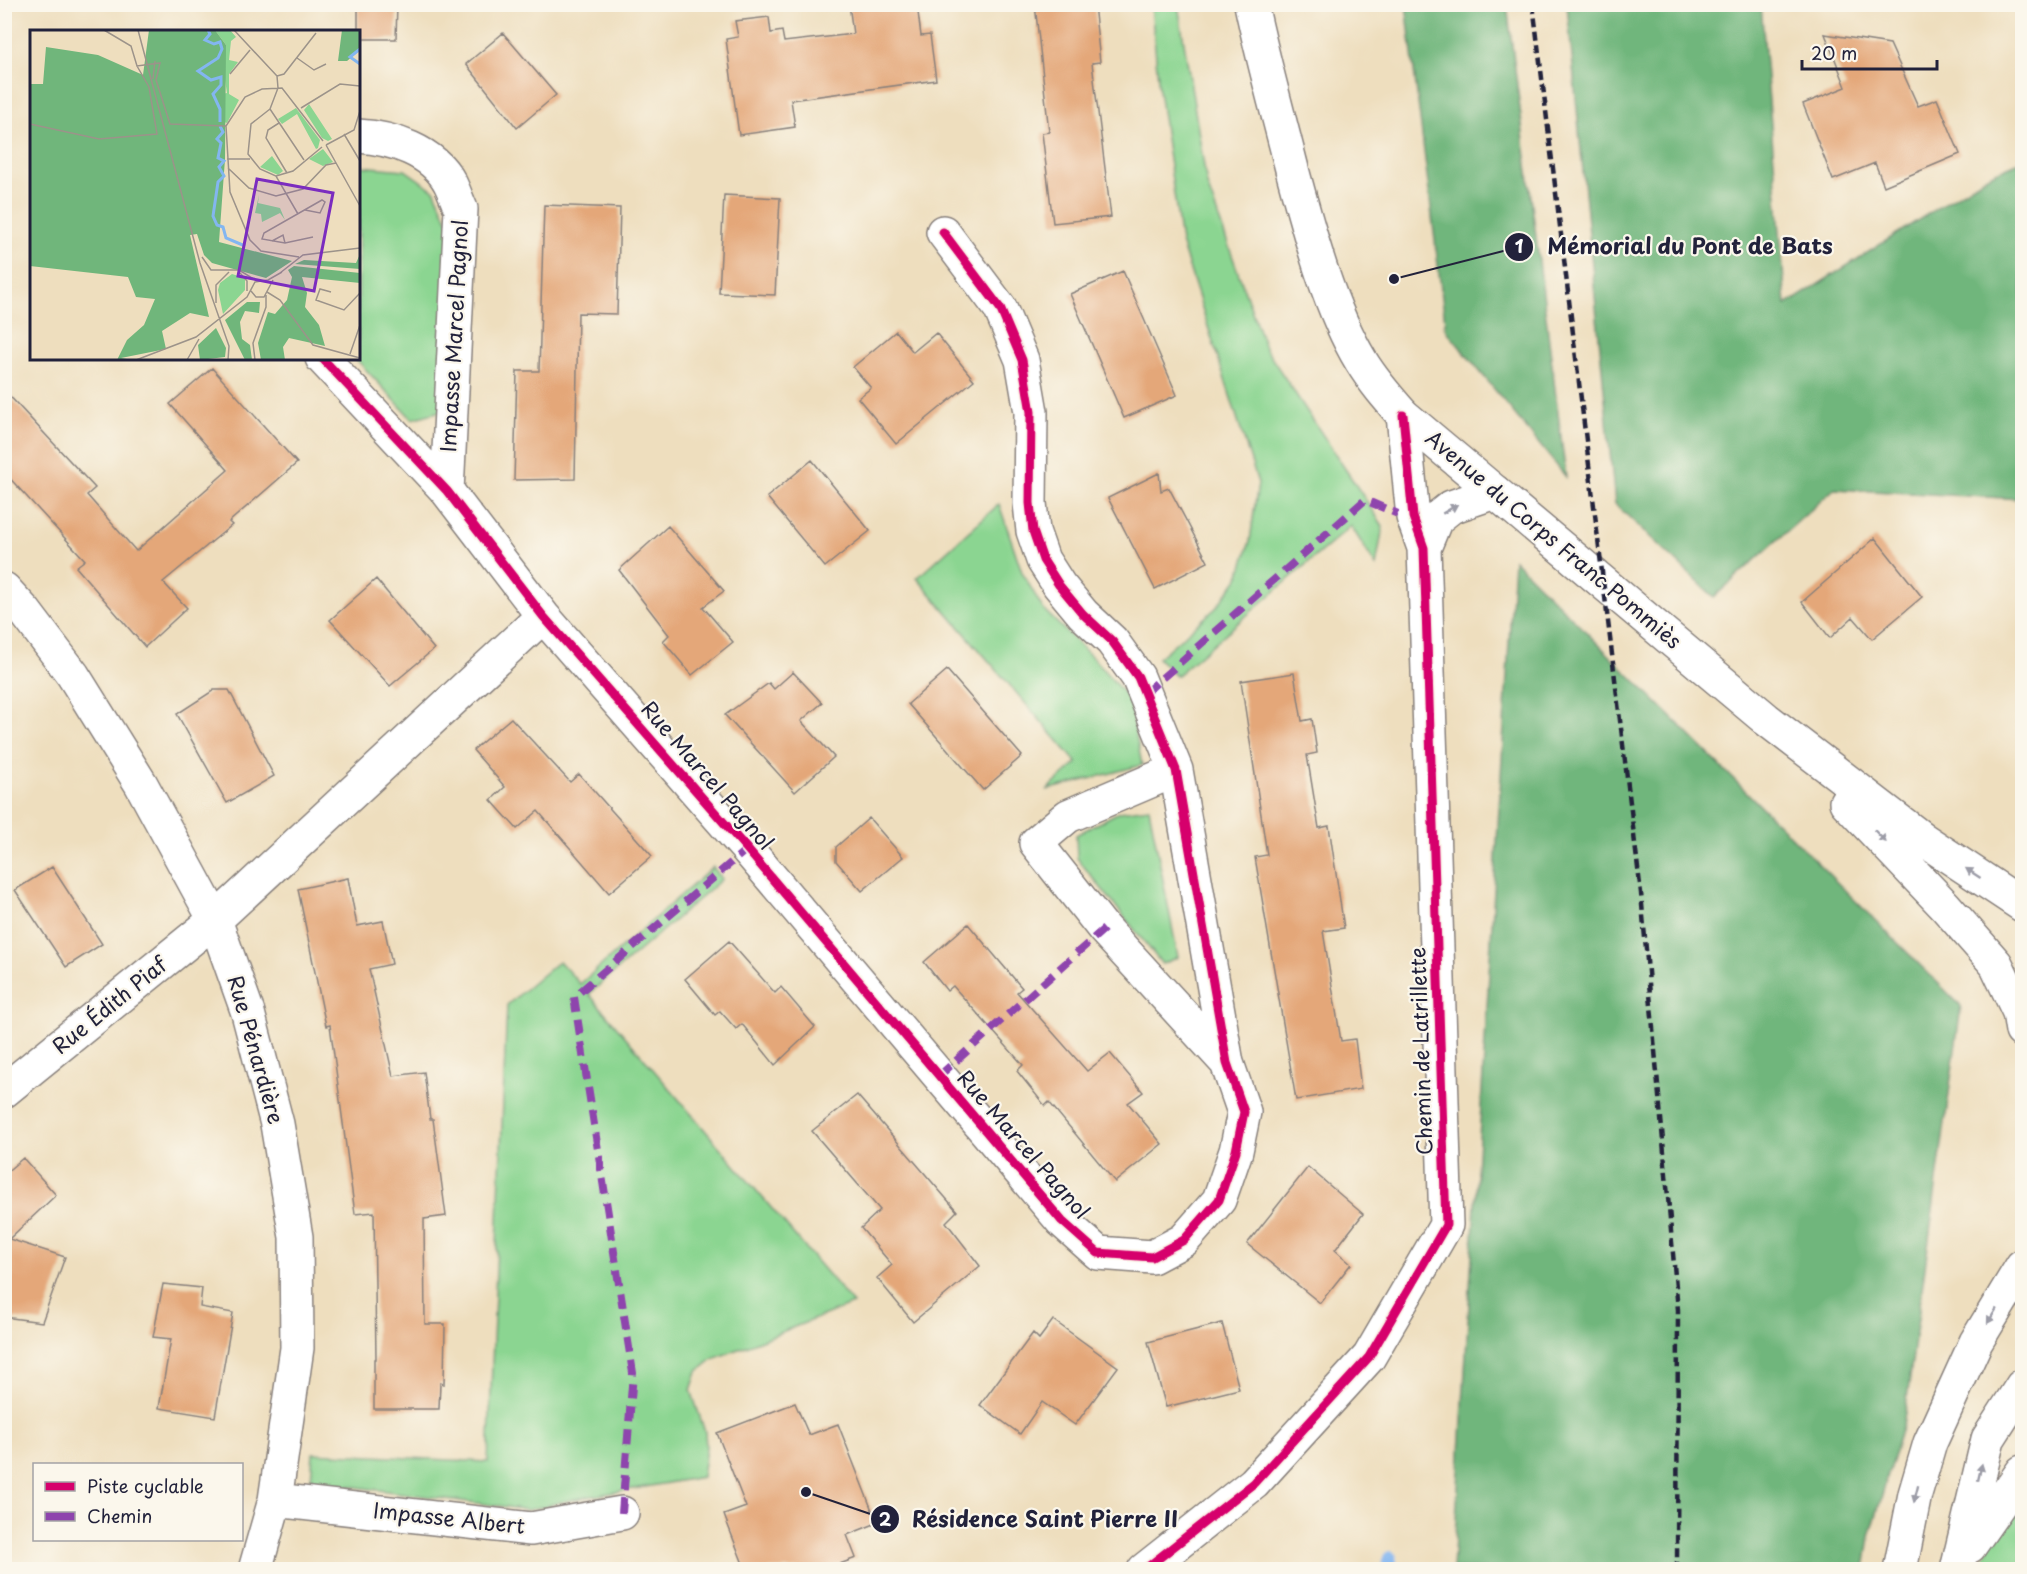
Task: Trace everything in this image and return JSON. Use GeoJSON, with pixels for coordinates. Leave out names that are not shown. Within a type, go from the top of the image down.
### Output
{"type":"FeatureCollection","features":[{"type":"Feature","properties":{"kind":"street","name":"Avenue du Corps Franc Pommiès"},"geometry":{"type":"LineString","coordinates":[[1251,4],[1260,47],[1308,229],[1325,278],[1347,334],[1361,361],[1403,415],[1766,719],[1924,840],[2022,905]]}},
{"type":"Feature","properties":{"kind":"street","name":"Impasse Marcel Pagnol"},"geometry":{"type":"LineString","coordinates":[[360,136],[378,137],[401,144],[435,163],[450,182],[461,209],[447,491]]}},
{"type":"Feature","properties":{"kind":"street"},"geometry":{"type":"LineString","coordinates":[[943,232],[1000,308],[1013,333],[1022,360],[1031,412],[1030,503],[1033,531],[1043,560],[1059,585],[1083,614],[1112,642],[1137,677],[1176,770]]}},
{"type":"Feature","properties":{"kind":"street","name":"Impasse Marcel Pagnol"},"geometry":{"type":"LineString","coordinates":[[324,360],[447,491],[543,616]]}},
{"type":"Feature","properties":{"kind":"street","name":"Chemin de Latrillette"},"geometry":{"type":"LineString","coordinates":[[1144,1569],[1254,1483],[1369,1358],[1446,1226],[1424,548],[1413,517],[1403,415]]}},
{"type":"Feature","properties":{"kind":"street","name":"Chemin de Latrillette"},"geometry":{"type":"LineString","coordinates":[[1424,548],[1436,519],[1451,507],[1496,492]]}},
{"type":"Feature","properties":{"kind":"street","name":"Rue Pénardière"},"geometry":{"type":"LineString","coordinates":[[4,589],[26,613],[73,675],[141,784],[214,920],[248,1013],[274,1113],[296,1237],[297,1348],[275,1500],[255,1569]]}},
{"type":"Feature","properties":{"kind":"street"},"geometry":{"type":"LineString","coordinates":[[214,920],[543,616]]}},
{"type":"Feature","properties":{"kind":"street","name":"Rue Marcel Pagnol"},"geometry":{"type":"LineString","coordinates":[[543,616],[747,849],[1062,1221],[1098,1253],[1152,1257],[1184,1240],[1219,1200],[1236,1151],[1244,1112],[1227,1063],[1176,770],[1068,816],[1036,843],[1104,929],[1227,1063]]}},
{"type":"Feature","properties":{"kind":"street","name":"Avenue du Corps Franc Pommiès"},"geometry":{"type":"LineString","coordinates":[[1766,719],[1901,858],[1996,964],[2019,1012],[2022,1031]]}},
{"type":"Feature","properties":{"kind":"street","name":"Rue Édith Piaf"},"geometry":{"type":"LineString","coordinates":[[4,1091],[214,920]]}},
{"type":"Feature","properties":{"kind":"street"},"geometry":{"type":"LineString","coordinates":[[1900,1569],[1915,1494],[1930,1443],[1976,1342],[2022,1266]]}},
{"type":"Feature","properties":{"kind":"street"},"geometry":{"type":"LineString","coordinates":[[1958,1566],[1988,1439],[2022,1386]]}},
{"type":"Feature","properties":{"kind":"street"},"geometry":{"type":"LineString","coordinates":[[1958,1566],[2022,1472]]}},
{"type":"Feature","properties":{"kind":"street","name":"Impasse Albert"},"geometry":{"type":"LineString","coordinates":[[275,1500],[531,1528],[622,1513]]}},
{"type":"Feature","properties":{"kind":"green space"},"geometry":{"type":"Polygon","coordinates":[[[1151,5],[1178,5],[1207,185],[1265,348],[1383,526],[1376,566],[1351,526],[1176,676],[1158,658],[1216,608],[1239,577],[1250,541],[1258,483],[1181,242],[1159,90],[1151,5]]]}},
{"type":"Feature","properties":{"kind":"green space"},"geometry":{"type":"Polygon","coordinates":[[[1406,5],[1507,5],[1566,477],[1446,330],[1406,5]]]}},
{"type":"Feature","properties":{"kind":"green space"},"geometry":{"type":"Polygon","coordinates":[[[1567,5],[1761,5],[1786,305],[1987,176],[2022,161],[2022,499],[1834,489],[1714,597],[1615,504],[1567,5]]]}},
{"type":"Feature","properties":{"kind":"green space"},"geometry":{"type":"Polygon","coordinates":[[[360,166],[405,170],[435,191],[451,229],[441,411],[412,419],[357,360],[360,360],[360,166]]]}},
{"type":"Feature","properties":{"kind":"green space"},"geometry":{"type":"Polygon","coordinates":[[[999,504],[1022,572],[1043,609],[1094,659],[1129,699],[1142,765],[1047,790],[1077,763],[917,578],[999,504]]]}},
{"type":"Feature","properties":{"kind":"green space"},"geometry":{"type":"Polygon","coordinates":[[[1514,560],[1961,1006],[1904,1420],[1870,1537],[1865,1569],[1453,1569],[1514,560]]]}},
{"type":"Feature","properties":{"kind":"green space"},"geometry":{"type":"Polygon","coordinates":[[[1149,808],[1178,957],[1162,964],[1077,858],[1076,835],[1119,812],[1149,808]]]}},
{"type":"Feature","properties":{"kind":"green space"},"geometry":{"type":"Polygon","coordinates":[[[713,867],[722,879],[589,994],[853,1304],[713,1359],[697,1372],[691,1390],[705,1432],[706,1447],[702,1477],[570,1500],[528,1510],[311,1481],[313,1453],[488,1462],[507,1005],[559,961],[580,984],[713,867]]]}},
{"type":"Feature","properties":{"kind":"green space"},"geometry":{"type":"Polygon","coordinates":[[[2022,1475],[2022,1569],[1986,1569],[1984,1557],[2022,1475]]]}},
{"type":"Feature","properties":{"kind":"building"},"geometry":{"type":"Polygon","coordinates":[[[358,4],[397,4],[396,39],[360,39],[360,30],[358,30],[358,4]]]}},
{"type":"Feature","properties":{"kind":"building"},"geometry":{"type":"Polygon","coordinates":[[[849,4],[917,4],[921,36],[930,35],[936,80],[791,100],[795,127],[739,135],[726,39],[738,37],[735,21],[769,17],[771,33],[782,31],[784,42],[853,34],[849,4]]]}},
{"type":"Feature","properties":{"kind":"building"},"geometry":{"type":"Polygon","coordinates":[[[1035,4],[1094,4],[1100,62],[1092,63],[1111,217],[1053,223],[1042,133],[1049,132],[1035,4]]]}},
{"type":"Feature","properties":{"kind":"building"},"geometry":{"type":"Polygon","coordinates":[[[503,33],[556,95],[517,128],[466,64],[503,33]]]}},
{"type":"Feature","properties":{"kind":"building"},"geometry":{"type":"Polygon","coordinates":[[[1825,34],[1890,44],[1918,106],[1937,99],[1960,154],[1884,186],[1875,163],[1833,180],[1803,104],[1846,87],[1825,34]]]}},
{"type":"Feature","properties":{"kind":"building"},"geometry":{"type":"Polygon","coordinates":[[[724,195],[780,198],[775,295],[719,293],[724,195]]]}},
{"type":"Feature","properties":{"kind":"building"},"geometry":{"type":"Polygon","coordinates":[[[544,205],[620,208],[617,314],[578,313],[575,479],[514,480],[517,371],[539,371],[544,205]]]}},
{"type":"Feature","properties":{"kind":"building"},"geometry":{"type":"Polygon","coordinates":[[[1123,271],[1177,395],[1124,418],[1070,294],[1123,271]]]}},
{"type":"Feature","properties":{"kind":"building"},"geometry":{"type":"Polygon","coordinates":[[[896,331],[913,352],[936,333],[974,380],[896,444],[858,398],[871,388],[853,367],[896,331]]]}},
{"type":"Feature","properties":{"kind":"building"},"geometry":{"type":"Polygon","coordinates":[[[212,368],[297,463],[229,522],[232,525],[163,582],[187,608],[145,647],[76,567],[85,560],[4,472],[4,390],[95,488],[87,495],[136,551],[228,470],[170,404],[212,368]]]}},
{"type":"Feature","properties":{"kind":"building"},"geometry":{"type":"Polygon","coordinates":[[[812,460],[870,531],[825,567],[767,497],[812,460]]]}},
{"type":"Feature","properties":{"kind":"building"},"geometry":{"type":"Polygon","coordinates":[[[1159,473],[1161,491],[1169,488],[1208,562],[1155,589],[1108,498],[1159,473]]]}},
{"type":"Feature","properties":{"kind":"building"},"geometry":{"type":"Polygon","coordinates":[[[668,526],[724,591],[703,607],[733,642],[692,675],[663,641],[669,635],[619,570],[668,526]]]}},
{"type":"Feature","properties":{"kind":"building"},"geometry":{"type":"Polygon","coordinates":[[[1875,538],[1922,597],[1872,639],[1853,617],[1830,638],[1802,602],[1875,538]]]}},
{"type":"Feature","properties":{"kind":"building"},"geometry":{"type":"Polygon","coordinates":[[[376,579],[434,649],[390,686],[330,620],[376,579]]]}},
{"type":"Feature","properties":{"kind":"building"},"geometry":{"type":"Polygon","coordinates":[[[947,670],[1022,756],[983,790],[908,704],[947,670]]]}},
{"type":"Feature","properties":{"kind":"building"},"geometry":{"type":"Polygon","coordinates":[[[793,672],[822,703],[801,721],[834,757],[795,792],[725,715],[769,683],[774,689],[793,672]]]}},
{"type":"Feature","properties":{"kind":"building"},"geometry":{"type":"Polygon","coordinates":[[[1294,673],[1302,721],[1312,719],[1317,753],[1307,755],[1319,828],[1329,826],[1344,928],[1323,931],[1341,1041],[1355,1039],[1361,1089],[1296,1100],[1255,857],[1267,855],[1241,681],[1294,673]]]}},
{"type":"Feature","properties":{"kind":"building"},"geometry":{"type":"Polygon","coordinates":[[[214,690],[229,690],[274,776],[227,803],[177,714],[214,690]]]}},
{"type":"Feature","properties":{"kind":"building"},"geometry":{"type":"Polygon","coordinates":[[[511,718],[570,782],[579,774],[652,856],[609,893],[538,811],[517,829],[491,800],[505,787],[473,750],[511,718]]]}},
{"type":"Feature","properties":{"kind":"building"},"geometry":{"type":"Polygon","coordinates":[[[869,818],[903,857],[862,891],[836,861],[836,847],[869,818]]]}},
{"type":"Feature","properties":{"kind":"building"},"geometry":{"type":"Polygon","coordinates":[[[52,867],[102,944],[66,967],[15,890],[52,867]]]}},
{"type":"Feature","properties":{"kind":"building"},"geometry":{"type":"Polygon","coordinates":[[[348,878],[357,926],[383,921],[392,964],[369,969],[393,1076],[424,1072],[430,1119],[433,1119],[446,1216],[424,1219],[425,1324],[445,1324],[444,1384],[440,1383],[439,1409],[374,1409],[374,1359],[376,1359],[374,1212],[355,1214],[330,1025],[326,1026],[298,889],[348,878]]]}},
{"type":"Feature","properties":{"kind":"building"},"geometry":{"type":"Polygon","coordinates":[[[968,924],[1022,988],[1017,992],[1087,1071],[1110,1053],[1143,1092],[1128,1103],[1162,1144],[1115,1182],[1049,1102],[1045,1106],[1017,1071],[1023,1065],[953,986],[947,991],[924,962],[968,924]]]}},
{"type":"Feature","properties":{"kind":"building"},"geometry":{"type":"Polygon","coordinates":[[[729,941],[775,993],[781,987],[815,1027],[775,1065],[742,1024],[736,1029],[720,1011],[715,1015],[685,979],[729,941]]]}},
{"type":"Feature","properties":{"kind":"building"},"geometry":{"type":"Polygon","coordinates":[[[857,1095],[957,1211],[946,1222],[980,1266],[913,1322],[877,1278],[892,1265],[861,1228],[880,1210],[812,1131],[857,1095]]]}},
{"type":"Feature","properties":{"kind":"building"},"geometry":{"type":"Polygon","coordinates":[[[23,1158],[56,1195],[9,1239],[65,1257],[42,1322],[4,1317],[4,1174],[23,1158]]]}},
{"type":"Feature","properties":{"kind":"building"},"geometry":{"type":"Polygon","coordinates":[[[1308,1167],[1363,1214],[1335,1250],[1351,1264],[1320,1303],[1247,1244],[1308,1167]]]}},
{"type":"Feature","properties":{"kind":"building"},"geometry":{"type":"Polygon","coordinates":[[[163,1284],[202,1288],[200,1307],[233,1313],[215,1417],[159,1408],[171,1339],[153,1337],[163,1284]]]}},
{"type":"Feature","properties":{"kind":"building"},"geometry":{"type":"Polygon","coordinates":[[[1053,1320],[1118,1367],[1075,1425],[1042,1402],[1020,1434],[980,1405],[1033,1333],[1039,1339],[1053,1320]]]}},
{"type":"Feature","properties":{"kind":"building"},"geometry":{"type":"Polygon","coordinates":[[[1222,1323],[1239,1389],[1166,1407],[1148,1342],[1222,1323]]]}},
{"type":"Feature","properties":{"kind":"building"},"geometry":{"type":"Polygon","coordinates":[[[795,1403],[809,1435],[838,1424],[877,1523],[847,1535],[856,1558],[826,1569],[745,1569],[724,1515],[746,1507],[717,1433],[795,1403]]]}},
{"type":"Feature","properties":{"kind":"waterway"},"geometry":{"type":"LineString","coordinates":[[1389,1570],[1390,1558]]}},
{"type":"Feature","properties":{"kind":"railway"},"geometry":{"type":"LineString","coordinates":[[1533,4],[1641,893],[1678,1310],[1677,1570]]}},
{"type":"Feature","properties":{"kind":"marked path"},"geometry":{"type":"LineString","coordinates":[[1145,693],[1365,500],[1398,514]]}},
{"type":"Feature","properties":{"kind":"marked path"},"geometry":{"type":"LineString","coordinates":[[622,1513],[633,1373],[574,997],[747,849]]}},
{"type":"Feature","properties":{"kind":"marked path"},"geometry":{"type":"LineString","coordinates":[[939,1076],[1104,929]]}},
{"type":"Feature","properties":{"kind":"cycle path"},"geometry":{"type":"LineString","coordinates":[[324,360],[447,491],[543,616],[747,849],[1062,1221],[1098,1253],[1152,1257],[1184,1240],[1219,1200],[1236,1151],[1244,1112],[1227,1063],[1176,770],[1138,677],[1112,641],[1083,614],[1059,585],[1043,560],[1033,531],[1030,503],[1031,412],[1022,360],[1000,308],[943,232]]}},
{"type":"Feature","properties":{"kind":"cycle path"},"geometry":{"type":"LineString","coordinates":[[1144,1570],[1254,1483],[1369,1357],[1446,1225],[1424,548],[1413,517],[1403,415]]}},
{"type":"Feature","properties":{"kind":"place","name":"Mémorial du Pont de Bats"},"geometry":{"type":"Point","coordinates":[1394,279]}},
{"type":"Feature","properties":{"kind":"place","name":"Résidence Saint Pierre II"},"geometry":{"type":"Point","coordinates":[806,1492]}}]}
